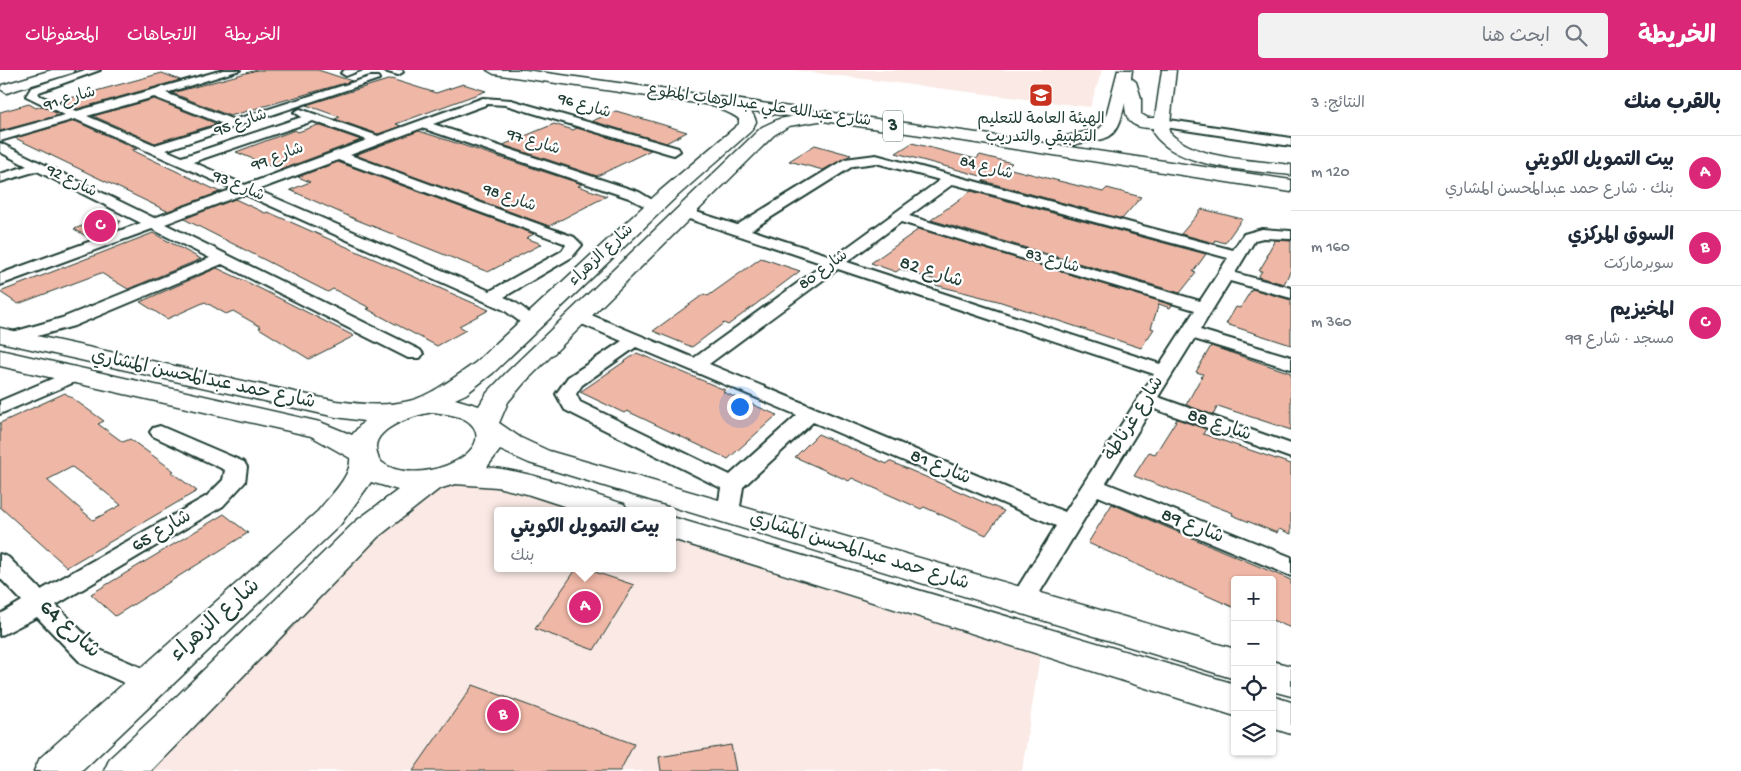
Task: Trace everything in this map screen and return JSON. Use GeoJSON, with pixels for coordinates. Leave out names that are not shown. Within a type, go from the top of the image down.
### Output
{"type":"FeatureCollection","features":[{"type":"Feature","properties":{"kind":"street"},"geometry":{"type":"LineString","coordinates":[[2,83],[14,70]]}},
{"type":"Feature","properties":{"kind":"street"},"geometry":{"type":"LineString","coordinates":[[2,83],[21,70]]}},
{"type":"Feature","properties":{"kind":"street"},"geometry":{"type":"LineString","coordinates":[[2,83],[51,70]]}},
{"type":"Feature","properties":{"kind":"street"},"geometry":{"type":"LineString","coordinates":[[2,83],[67,70]]}},
{"type":"Feature","properties":{"kind":"street","name":"شارع 93"},"geometry":{"type":"LineString","coordinates":[[95,70],[41,88],[32,93],[33,98],[510,306],[526,318],[530,324]]}},
{"type":"Feature","properties":{"kind":"street","name":"شارع 91"},"geometry":{"type":"LineString","coordinates":[[0,136],[235,70]]}},
{"type":"Feature","properties":{"kind":"street"},"geometry":{"type":"LineString","coordinates":[[386,70],[398,72]]}},
{"type":"Feature","properties":{"kind":"street","name":"شارع عبدالله علي عبدالوهاب المطوع"},"geometry":{"type":"LineString","coordinates":[[494,70],[825,116],[1291,186]]}},
{"type":"Feature","properties":{"kind":"street","name":"شارع عبدالله علي عبدالوهاب المطوع"},"geometry":{"type":"LineString","coordinates":[[552,70],[610,76],[1291,172]]}},
{"type":"Feature","properties":{"kind":"street"},"geometry":{"type":"LineString","coordinates":[[568,70],[610,76]]}},
{"type":"Feature","properties":{"kind":"street"},"geometry":{"type":"LineString","coordinates":[[1126,70],[1133,98],[1133,116],[1145,122],[1291,142]]}},
{"type":"Feature","properties":{"kind":"street"},"geometry":{"type":"LineString","coordinates":[[1072,140],[1105,133],[1112,126],[1126,70]]}},
{"type":"Feature","properties":{"kind":"street"},"geometry":{"type":"LineString","coordinates":[[1168,70],[1161,133],[1164,138],[1182,150],[1291,172]]}},
{"type":"Feature","properties":{"kind":"street","name":"شارع 95"},"geometry":{"type":"LineString","coordinates":[[153,150],[374,79]]}},
{"type":"Feature","properties":{"kind":"street"},"geometry":{"type":"LineString","coordinates":[[156,93],[234,124]]}},
{"type":"Feature","properties":{"kind":"street","name":"شارع 99"},"geometry":{"type":"LineString","coordinates":[[0,280],[484,101]]}},
{"type":"Feature","properties":{"kind":"street","name":"شارع 96"},"geometry":{"type":"LineString","coordinates":[[484,101],[507,102],[674,151]]}},
{"type":"Feature","properties":{"kind":"street"},"geometry":{"type":"LineString","coordinates":[[719,102],[736,108],[747,117],[748,122],[740,132]]}},
{"type":"Feature","properties":{"kind":"street","name":"شارع 95"},"geometry":{"type":"LineString","coordinates":[[286,108],[378,140]]}},
{"type":"Feature","properties":{"kind":"street","name":"شارع الزهراء"},"geometry":{"type":"LineString","coordinates":[[487,425],[496,399],[515,378],[763,135],[776,125],[785,122],[825,116]]}},
{"type":"Feature","properties":{"kind":"street","name":"شارع 95"},"geometry":{"type":"LineString","coordinates":[[180,162],[313,117]]}},
{"type":"Feature","properties":{"kind":"street","name":"شارع 97"},"geometry":{"type":"LineString","coordinates":[[421,124],[634,195],[665,197]]}},
{"type":"Feature","properties":{"kind":"street"},"geometry":{"type":"LineString","coordinates":[[740,132],[750,131],[763,135]]}},
{"type":"Feature","properties":{"kind":"street","name":"شارع الزهراء"},"geometry":{"type":"LineString","coordinates":[[413,407],[457,388],[484,368],[665,197],[740,132]]}},
{"type":"Feature","properties":{"kind":"street","name":"شارع 92"},"geometry":{"type":"LineString","coordinates":[[0,147],[414,354]]}},
{"type":"Feature","properties":{"kind":"street","name":"شارع 98"},"geometry":{"type":"LineString","coordinates":[[337,155],[569,240],[574,245],[567,254],[490,298]]}},
{"type":"Feature","properties":{"kind":"street","name":"شارع 84"},"geometry":{"type":"LineString","coordinates":[[740,230],[842,166],[859,159],[886,160],[1237,256]]}},
{"type":"Feature","properties":{"kind":"street"},"geometry":{"type":"LineString","coordinates":[[0,178],[38,166]]}},
{"type":"Feature","properties":{"kind":"street","name":"شارع 80"},"geometry":{"type":"LineString","coordinates":[[697,364],[952,178]]}},
{"type":"Feature","properties":{"kind":"street"},"geometry":{"type":"LineString","coordinates":[[665,197],[696,188],[704,193]]}},
{"type":"Feature","properties":{"kind":"street","name":"شارع 82"},"geometry":{"type":"LineString","coordinates":[[685,213],[1165,372]]}},
{"type":"Feature","properties":{"kind":"street","name":"شارع 83"},"geometry":{"type":"LineString","coordinates":[[898,217],[1205,308]]}},
{"type":"Feature","properties":{"kind":"street","name":"شارع غرناطة"},"geometry":{"type":"LineString","coordinates":[[1022,600],[1249,237],[1262,233],[1291,235]]}},
{"type":"Feature","properties":{"kind":"street"},"geometry":{"type":"LineString","coordinates":[[620,239],[624,244],[634,247],[651,245]]}},
{"type":"Feature","properties":{"kind":"street"},"geometry":{"type":"LineString","coordinates":[[600,258],[619,257],[631,264]]}},
{"type":"Feature","properties":{"kind":"street"},"geometry":{"type":"LineString","coordinates":[[4,344],[85,315],[223,258]]}},
{"type":"Feature","properties":{"kind":"street"},"geometry":{"type":"LineString","coordinates":[[1225,275],[1291,293]]}},
{"type":"Feature","properties":{"kind":"street","name":"شارع 93"},"geometry":{"type":"LineString","coordinates":[[510,306],[547,308]]}},
{"type":"Feature","properties":{"kind":"street"},"geometry":{"type":"LineString","coordinates":[[53,347],[57,338],[71,323],[85,315]]}},
{"type":"Feature","properties":{"kind":"street","name":"شارع 81"},"geometry":{"type":"LineString","coordinates":[[578,316],[697,364],[1070,523]]}},
{"type":"Feature","properties":{"kind":"street"},"geometry":{"type":"LineString","coordinates":[[1190,332],[1291,363]]}},
{"type":"Feature","properties":{"kind":"street"},"geometry":{"type":"LineString","coordinates":[[636,339],[575,381],[566,394],[568,400],[572,406],[730,499],[810,413]]}},
{"type":"Feature","properties":{"kind":"street","name":"شارع حمد عبدالمحسن المشاري"},"geometry":{"type":"LineString","coordinates":[[4,344],[53,347],[142,378],[320,430],[364,457]]}},
{"type":"Feature","properties":{"kind":"street","name":"شارع حمد عبدالمحسن المشاري"},"geometry":{"type":"LineString","coordinates":[[4,344],[75,374],[142,378],[370,413],[413,407]]}},
{"type":"Feature","properties":{"kind":"street"},"geometry":{"type":"LineString","coordinates":[[0,408],[75,374]]}},
{"type":"Feature","properties":{"kind":"street","name":"شارع 88"},"geometry":{"type":"LineString","coordinates":[[1147,400],[1291,451]]}},
{"type":"Feature","properties":{"kind":"street"},"geometry":{"type":"LineString","coordinates":[[442,478],[475,464],[487,451],[491,437],[487,425],[465,408],[450,405],[413,407],[379,422],[368,433],[363,445],[364,457],[370,468],[381,475],[395,480],[442,478],[484,474],[516,479],[600,507]]}},
{"type":"Feature","properties":{"kind":"street"},"geometry":{"type":"LineString","coordinates":[[320,430],[338,420],[340,416],[336,409]]}},
{"type":"Feature","properties":{"kind":"street","name":"شارع حمد عبدالمحسن المشاري"},"geometry":{"type":"LineString","coordinates":[[487,425],[511,444],[564,464],[730,499],[1022,600],[1231,663]]}},
{"type":"Feature","properties":{"kind":"street","name":"شارع 65"},"geometry":{"type":"LineString","coordinates":[[0,626],[215,502],[234,482],[236,467],[160,432]]}},
{"type":"Feature","properties":{"kind":"street","name":"شارع الزهراء"},"geometry":{"type":"LineString","coordinates":[[54,771],[329,518],[356,483],[364,457]]}},
{"type":"Feature","properties":{"kind":"street"},"geometry":{"type":"LineString","coordinates":[[547,490],[539,486],[535,479],[536,472],[543,466],[554,463],[564,464]]}},
{"type":"Feature","properties":{"kind":"street","name":"شارع الزهراء"},"geometry":{"type":"LineString","coordinates":[[124,771],[189,709],[367,529],[442,478]]}},
{"type":"Feature","properties":{"kind":"street","name":"شارع 89"},"geometry":{"type":"LineString","coordinates":[[1093,486],[1291,567]]}},
{"type":"Feature","properties":{"kind":"street"},"geometry":{"type":"LineString","coordinates":[[329,518],[338,512],[349,509],[360,510],[368,514],[371,521],[367,529]]}},
{"type":"Feature","properties":{"kind":"street","name":"شارع حمد عبدالمحسن المشاري"},"geometry":{"type":"LineString","coordinates":[[676,529],[1231,699]]}},
{"type":"Feature","properties":{"kind":"street","name":"شارع 64"},"geometry":{"type":"LineString","coordinates":[[0,563],[91,657],[148,683]]}},
{"type":"Feature","properties":{"kind":"street"},"geometry":{"type":"LineString","coordinates":[[1276,677],[1291,682]]}},
{"type":"Feature","properties":{"kind":"street"},"geometry":{"type":"LineString","coordinates":[[1276,713],[1291,718]]}},
{"type":"Feature","properties":{"kind":"shaded area","name":"الهيئة العامة للتعليم التطبيقي والتدريب"},"geometry":{"type":"Polygon","coordinates":[[[792,70],[1102,70],[1090,107],[792,70]]]}},
{"type":"Feature","properties":{"kind":"shaded area"},"geometry":{"type":"Polygon","coordinates":[[[456,475],[597,507],[494,507],[494,572],[676,572],[676,529],[1042,642],[1022,771],[122,771],[367,529],[456,475]]]}},
{"type":"Feature","properties":{"kind":"building"},"geometry":{"type":"Polygon","coordinates":[[[257,70],[318,70],[352,81],[230,116],[172,93],[257,70]]]}},
{"type":"Feature","properties":{"kind":"building"},"geometry":{"type":"Polygon","coordinates":[[[162,73],[180,80],[77,109],[59,101],[162,73]]]}},
{"type":"Feature","properties":{"kind":"building"},"geometry":{"type":"Polygon","coordinates":[[[391,79],[436,93],[463,84],[486,91],[396,124],[401,126],[378,134],[335,119],[340,117],[306,105],[391,79]]]}},
{"type":"Feature","properties":{"kind":"building"},"geometry":{"type":"Polygon","coordinates":[[[154,99],[216,124],[155,143],[93,116],[154,99]]]}},
{"type":"Feature","properties":{"kind":"building"},"geometry":{"type":"Polygon","coordinates":[[[29,104],[36,108],[42,106],[60,115],[0,131],[0,112],[29,104]]]}},
{"type":"Feature","properties":{"kind":"building"},"geometry":{"type":"Polygon","coordinates":[[[616,111],[687,132],[666,143],[592,121],[616,111]]]}},
{"type":"Feature","properties":{"kind":"building"},"geometry":{"type":"Polygon","coordinates":[[[75,121],[137,149],[132,150],[220,192],[168,211],[15,138],[75,121]]]}},
{"type":"Feature","properties":{"kind":"building"},"geometry":{"type":"Polygon","coordinates":[[[554,124],[573,130],[577,128],[651,150],[597,176],[503,145],[554,124]]]}},
{"type":"Feature","properties":{"kind":"building"},"geometry":{"type":"Polygon","coordinates":[[[318,125],[361,140],[280,170],[236,152],[295,130],[298,132],[318,125]]]}},
{"type":"Feature","properties":{"kind":"building"},"geometry":{"type":"Polygon","coordinates":[[[419,131],[582,184],[578,186],[607,196],[549,226],[355,155],[419,131]]]}},
{"type":"Feature","properties":{"kind":"building"},"geometry":{"type":"Polygon","coordinates":[[[912,143],[976,159],[980,155],[1012,163],[1007,168],[1103,192],[1107,188],[1141,197],[1122,219],[983,181],[988,178],[896,153],[912,143]]]}},
{"type":"Feature","properties":{"kind":"building"},"geometry":{"type":"Polygon","coordinates":[[[815,145],[851,155],[823,170],[789,161],[815,145]]]}},
{"type":"Feature","properties":{"kind":"building"},"geometry":{"type":"Polygon","coordinates":[[[338,162],[534,234],[526,238],[542,244],[488,272],[357,220],[290,190],[310,182],[298,177],[338,162]]]}},
{"type":"Feature","properties":{"kind":"building"},"geometry":{"type":"Polygon","coordinates":[[[971,191],[1206,254],[1193,272],[1196,273],[1180,293],[931,220],[971,191]]]}},
{"type":"Feature","properties":{"kind":"building"},"geometry":{"type":"Polygon","coordinates":[[[235,199],[489,310],[459,326],[466,330],[437,346],[333,289],[328,292],[184,219],[235,199]]]}},
{"type":"Feature","properties":{"kind":"building"},"geometry":{"type":"Polygon","coordinates":[[[1202,209],[1242,219],[1225,243],[1215,240],[1214,243],[1181,234],[1202,209]]]}},
{"type":"Feature","properties":{"kind":"building"},"geometry":{"type":"Polygon","coordinates":[[[121,221],[113,231],[91,239],[74,229],[93,222],[121,221]]]}},
{"type":"Feature","properties":{"kind":"building"},"geometry":{"type":"Polygon","coordinates":[[[919,229],[1172,305],[1170,308],[1159,304],[1151,328],[1154,329],[1141,348],[998,301],[935,285],[939,281],[900,269],[896,272],[871,263],[919,229]]]}},
{"type":"Feature","properties":{"kind":"building"},"geometry":{"type":"Polygon","coordinates":[[[153,233],[201,259],[128,289],[101,273],[18,304],[0,292],[153,233]]]}},
{"type":"Feature","properties":{"kind":"building"},"geometry":{"type":"Polygon","coordinates":[[[1275,240],[1291,241],[1291,270],[1284,284],[1258,277],[1262,271],[1259,271],[1275,240]]]}},
{"type":"Feature","properties":{"kind":"building"},"geometry":{"type":"Polygon","coordinates":[[[761,258],[800,271],[728,325],[724,323],[692,347],[653,331],[704,294],[708,296],[761,258]]]}},
{"type":"Feature","properties":{"kind":"building"},"geometry":{"type":"Polygon","coordinates":[[[217,268],[354,336],[309,359],[233,311],[226,314],[205,302],[167,319],[140,302],[217,268]]]}},
{"type":"Feature","properties":{"kind":"building"},"geometry":{"type":"Polygon","coordinates":[[[1252,289],[1291,300],[1291,345],[1226,324],[1236,307],[1240,308],[1252,289]]]}},
{"type":"Feature","properties":{"kind":"building"},"geometry":{"type":"Polygon","coordinates":[[[1211,346],[1291,373],[1291,430],[1218,406],[1213,415],[1186,405],[1203,374],[1196,372],[1211,346]]]}},
{"type":"Feature","properties":{"kind":"building"},"geometry":{"type":"Polygon","coordinates":[[[637,353],[725,390],[723,392],[777,415],[728,459],[627,411],[624,413],[580,392],[637,353]]]}},
{"type":"Feature","properties":{"kind":"building"},"geometry":{"type":"Polygon","coordinates":[[[65,393],[104,421],[98,424],[123,442],[130,439],[174,471],[171,472],[197,491],[67,567],[0,507],[0,423],[65,393]],[[72,467],[47,480],[93,520],[121,505],[72,467]]]}},
{"type":"Feature","properties":{"kind":"building"},"geometry":{"type":"Polygon","coordinates":[[[1177,419],[1206,429],[1203,434],[1291,464],[1291,534],[1279,529],[1277,533],[1232,515],[1233,513],[1134,476],[1149,452],[1155,454],[1177,419]]]}},
{"type":"Feature","properties":{"kind":"building"},"geometry":{"type":"Polygon","coordinates":[[[818,434],[887,464],[889,461],[1004,511],[986,535],[924,507],[921,509],[852,478],[849,481],[795,457],[818,434]]]}},
{"type":"Feature","properties":{"kind":"building"},"geometry":{"type":"Polygon","coordinates":[[[1112,504],[1291,580],[1291,628],[1276,622],[1276,576],[1231,576],[1231,606],[1088,543],[1112,504]]]}},
{"type":"Feature","properties":{"kind":"building"},"geometry":{"type":"Polygon","coordinates":[[[224,514],[248,533],[115,616],[91,594],[224,514]]]}},
{"type":"Feature","properties":{"kind":"building"},"geometry":{"type":"Polygon","coordinates":[[[574,572],[595,572],[634,585],[594,650],[535,629],[574,572]]]}},
{"type":"Feature","properties":{"kind":"building"},"geometry":{"type":"Polygon","coordinates":[[[473,685],[634,744],[620,771],[413,771],[473,685]]]}},
{"type":"Feature","properties":{"kind":"building"},"geometry":{"type":"Polygon","coordinates":[[[731,745],[736,771],[661,771],[659,757],[731,745]]]}},
{"type":"Feature","properties":{"kind":"place","name":"الهيئة العامة للتعليم التطبيقي والتدريب"},"geometry":{"type":"Point","coordinates":[1041,95]}},
{"type":"Feature","properties":{"kind":"place","name":"المخيزيم"},"geometry":{"type":"Point","coordinates":[100,226]}},
{"type":"Feature","properties":{"kind":"place","name":"بيت التمويل الكويتي"},"geometry":{"type":"Point","coordinates":[585,607]}},
{"type":"Feature","properties":{"kind":"place","name":"السوق المركزي"},"geometry":{"type":"Point","coordinates":[503,715]}}]}
